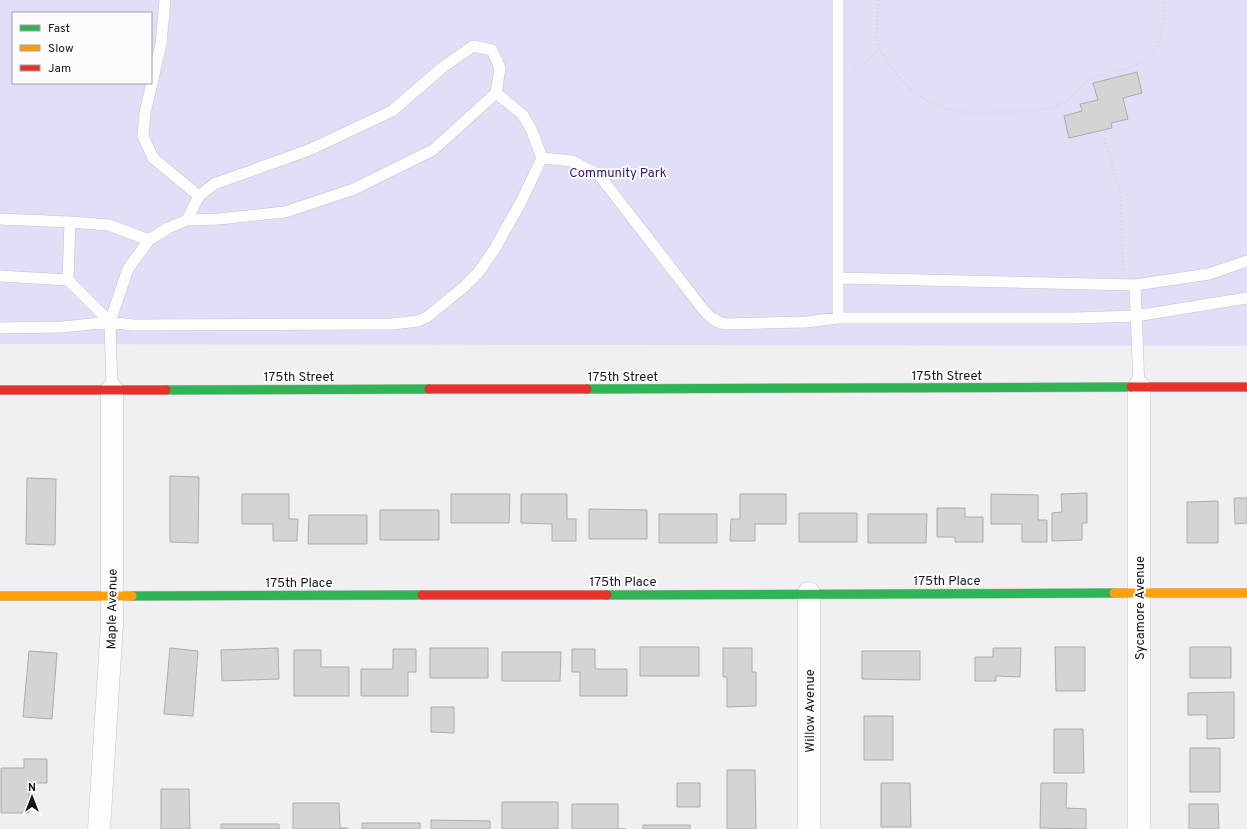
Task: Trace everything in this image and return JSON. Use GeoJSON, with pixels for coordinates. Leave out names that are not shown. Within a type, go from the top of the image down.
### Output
{"type":"FeatureCollection","features":[{"type":"Feature","properties":{"kind":"street","name":"Sycamore Avenue"},"geometry":{"type":"LineString","coordinates":[[1139,387],[1139,829]]}},
{"type":"Feature","properties":{"kind":"street","name":"175th Street"},"geometry":{"type":"LineString","coordinates":[[0,390],[1247,387]]}},
{"type":"Feature","properties":{"kind":"street","name":"Maple Avenue"},"geometry":{"type":"LineString","coordinates":[[99,829],[112,624],[112,390]]}},
{"type":"Feature","properties":{"kind":"street","name":"175th Place"},"geometry":{"type":"LineString","coordinates":[[0,596],[1139,592],[1247,593]]}},
{"type":"Feature","properties":{"kind":"street","name":"Willow Avenue"},"geometry":{"type":"LineString","coordinates":[[809,593],[809,829]]}},
{"type":"Feature","properties":{"kind":"lane"},"geometry":{"type":"LineString","coordinates":[[152,83],[161,44],[165,0]]}},
{"type":"Feature","properties":{"kind":"lane"},"geometry":{"type":"LineString","coordinates":[[838,0],[838,318]]}},
{"type":"Feature","properties":{"kind":"lane"},"geometry":{"type":"LineString","coordinates":[[112,390],[110,322],[128,269],[149,240],[168,228],[187,220],[219,219],[285,212],[354,189],[432,150],[496,93],[500,68],[492,50],[473,46],[443,67],[392,110],[309,150],[214,184],[199,196],[187,220]]}},
{"type":"Feature","properties":{"kind":"lane"},"geometry":{"type":"LineString","coordinates":[[152,84],[145,113],[143,136],[153,158],[199,196]]}},
{"type":"Feature","properties":{"kind":"lane"},"geometry":{"type":"LineString","coordinates":[[0,328],[62,327],[110,322],[132,325],[392,324],[418,321],[427,316],[454,295],[478,273],[494,250],[521,202],[542,158],[532,131],[523,115],[496,93]]}},
{"type":"Feature","properties":{"kind":"lane"},"geometry":{"type":"LineString","coordinates":[[542,158],[572,161],[600,175],[702,308],[710,317],[718,322],[726,324],[798,322],[838,318],[1074,318],[1136,316],[1247,298]]}},
{"type":"Feature","properties":{"kind":"lane"},"geometry":{"type":"LineString","coordinates":[[0,219],[109,225],[149,240]]}},
{"type":"Feature","properties":{"kind":"lane"},"geometry":{"type":"LineString","coordinates":[[68,280],[70,222]]}},
{"type":"Feature","properties":{"kind":"lane"},"geometry":{"type":"LineString","coordinates":[[838,278],[1135,285],[1209,274],[1247,261]]}},
{"type":"Feature","properties":{"kind":"lane"},"geometry":{"type":"LineString","coordinates":[[0,276],[68,280],[110,322]]}},
{"type":"Feature","properties":{"kind":"lane"},"geometry":{"type":"LineString","coordinates":[[1135,285],[1139,387]]}},
{"type":"Feature","properties":{"kind":"path"},"geometry":{"type":"LineString","coordinates":[[878,0],[879,49],[891,68],[906,85],[920,96],[937,105],[954,111],[984,112],[1035,111],[1063,103],[1091,78],[1122,70],[1139,63],[1152,54],[1161,39],[1164,0]]}},
{"type":"Feature","properties":{"kind":"path"},"geometry":{"type":"LineString","coordinates":[[838,80],[863,65],[879,49]]}},
{"type":"Feature","properties":{"kind":"path"},"geometry":{"type":"LineString","coordinates":[[1104,139],[1119,186],[1121,198],[1122,259]]}},
{"type":"Feature","properties":{"kind":"green space","name":"Community Park"},"geometry":{"type":"Polygon","coordinates":[[[0,0],[1247,0],[1247,346],[0,344],[0,0]]]}},
{"type":"Feature","properties":{"kind":"building"},"geometry":{"type":"Polygon","coordinates":[[[1137,72],[1142,93],[1123,98],[1128,119],[1111,123],[1112,128],[1069,138],[1064,116],[1082,111],[1080,104],[1098,100],[1093,83],[1137,72]]]}},
{"type":"Feature","properties":{"kind":"building"},"geometry":{"type":"Polygon","coordinates":[[[170,476],[199,477],[198,543],[170,542],[170,476]]]}},
{"type":"Feature","properties":{"kind":"building"},"geometry":{"type":"Polygon","coordinates":[[[27,478],[56,479],[55,545],[26,544],[27,478]]]}},
{"type":"Feature","properties":{"kind":"building"},"geometry":{"type":"Polygon","coordinates":[[[1087,493],[1087,523],[1082,523],[1082,540],[1052,541],[1052,513],[1062,512],[1061,494],[1087,493]]]}},
{"type":"Feature","properties":{"kind":"building"},"geometry":{"type":"Polygon","coordinates":[[[242,494],[289,494],[289,519],[298,519],[297,541],[273,541],[273,524],[242,524],[242,494]]]}},
{"type":"Feature","properties":{"kind":"building"},"geometry":{"type":"Polygon","coordinates":[[[451,494],[510,494],[509,523],[451,523],[451,494]]]}},
{"type":"Feature","properties":{"kind":"building"},"geometry":{"type":"Polygon","coordinates":[[[521,494],[567,494],[567,519],[576,519],[576,541],[552,541],[552,524],[521,523],[521,494]]]}},
{"type":"Feature","properties":{"kind":"building"},"geometry":{"type":"Polygon","coordinates":[[[740,494],[786,494],[786,524],[755,524],[755,541],[730,541],[731,519],[740,519],[740,494]]]}},
{"type":"Feature","properties":{"kind":"building"},"geometry":{"type":"Polygon","coordinates":[[[991,494],[1038,495],[1038,520],[1047,520],[1047,542],[1022,542],[1022,524],[991,524],[991,494]]]}},
{"type":"Feature","properties":{"kind":"building"},"geometry":{"type":"Polygon","coordinates":[[[1234,498],[1247,498],[1247,523],[1235,524],[1234,498]]]}},
{"type":"Feature","properties":{"kind":"building"},"geometry":{"type":"Polygon","coordinates":[[[1218,501],[1218,543],[1187,543],[1187,502],[1218,501]]]}},
{"type":"Feature","properties":{"kind":"building"},"geometry":{"type":"Polygon","coordinates":[[[937,508],[965,508],[965,517],[983,517],[983,542],[955,542],[955,537],[937,537],[937,508]]]}},
{"type":"Feature","properties":{"kind":"building"},"geometry":{"type":"Polygon","coordinates":[[[589,509],[647,510],[647,539],[589,539],[589,509]]]}},
{"type":"Feature","properties":{"kind":"building"},"geometry":{"type":"Polygon","coordinates":[[[380,510],[439,510],[439,540],[380,540],[380,510]]]}},
{"type":"Feature","properties":{"kind":"building"},"geometry":{"type":"Polygon","coordinates":[[[799,513],[857,513],[857,542],[799,542],[799,513]]]}},
{"type":"Feature","properties":{"kind":"building"},"geometry":{"type":"Polygon","coordinates":[[[659,514],[717,514],[717,543],[659,543],[659,514]]]}},
{"type":"Feature","properties":{"kind":"building"},"geometry":{"type":"Polygon","coordinates":[[[868,514],[927,514],[926,543],[868,543],[868,514]]]}},
{"type":"Feature","properties":{"kind":"building"},"geometry":{"type":"Polygon","coordinates":[[[309,515],[367,515],[367,544],[308,544],[309,515]]]}},
{"type":"Feature","properties":{"kind":"building"},"geometry":{"type":"Polygon","coordinates":[[[640,647],[699,647],[699,676],[640,676],[640,647]]]}},
{"type":"Feature","properties":{"kind":"building"},"geometry":{"type":"Polygon","coordinates":[[[1055,647],[1085,647],[1085,691],[1056,691],[1055,647]]]}},
{"type":"Feature","properties":{"kind":"building"},"geometry":{"type":"Polygon","coordinates":[[[1190,647],[1231,647],[1231,678],[1190,678],[1190,647]]]}},
{"type":"Feature","properties":{"kind":"building"},"geometry":{"type":"Polygon","coordinates":[[[170,648],[198,651],[193,716],[164,714],[170,648]]]}},
{"type":"Feature","properties":{"kind":"building"},"geometry":{"type":"Polygon","coordinates":[[[278,648],[279,679],[222,681],[221,650],[278,648]]]}},
{"type":"Feature","properties":{"kind":"building"},"geometry":{"type":"Polygon","coordinates":[[[430,648],[488,648],[488,678],[430,678],[430,648]]]}},
{"type":"Feature","properties":{"kind":"building"},"geometry":{"type":"Polygon","coordinates":[[[723,648],[752,648],[752,672],[756,672],[756,706],[727,707],[727,677],[723,677],[723,648]]]}},
{"type":"Feature","properties":{"kind":"building"},"geometry":{"type":"Polygon","coordinates":[[[993,648],[1021,648],[1020,677],[996,676],[996,681],[975,681],[975,657],[993,657],[993,648]]]}},
{"type":"Feature","properties":{"kind":"building"},"geometry":{"type":"Polygon","coordinates":[[[393,649],[416,649],[416,672],[408,672],[408,696],[361,696],[361,669],[393,669],[393,649]]]}},
{"type":"Feature","properties":{"kind":"building"},"geometry":{"type":"Polygon","coordinates":[[[572,649],[595,649],[595,669],[627,669],[627,696],[580,696],[580,672],[572,672],[572,649]]]}},
{"type":"Feature","properties":{"kind":"building"},"geometry":{"type":"Polygon","coordinates":[[[294,650],[321,650],[321,667],[349,667],[349,696],[294,696],[294,650]]]}},
{"type":"Feature","properties":{"kind":"building"},"geometry":{"type":"Polygon","coordinates":[[[29,651],[57,653],[52,719],[23,717],[29,651]]]}},
{"type":"Feature","properties":{"kind":"building"},"geometry":{"type":"Polygon","coordinates":[[[862,651],[920,651],[920,680],[862,679],[862,651]]]}},
{"type":"Feature","properties":{"kind":"building"},"geometry":{"type":"Polygon","coordinates":[[[502,652],[561,652],[560,681],[502,681],[502,652]]]}},
{"type":"Feature","properties":{"kind":"building"},"geometry":{"type":"Polygon","coordinates":[[[1234,692],[1234,738],[1207,739],[1207,715],[1188,715],[1188,693],[1234,692]]]}},
{"type":"Feature","properties":{"kind":"building"},"geometry":{"type":"Polygon","coordinates":[[[431,707],[454,707],[454,733],[431,732],[431,707]]]}},
{"type":"Feature","properties":{"kind":"building"},"geometry":{"type":"Polygon","coordinates":[[[864,716],[893,716],[893,760],[864,760],[864,716]]]}},
{"type":"Feature","properties":{"kind":"building"},"geometry":{"type":"Polygon","coordinates":[[[1054,729],[1083,729],[1084,773],[1054,773],[1054,729]]]}},
{"type":"Feature","properties":{"kind":"building"},"geometry":{"type":"Polygon","coordinates":[[[1190,748],[1220,748],[1220,792],[1190,792],[1190,748]]]}},
{"type":"Feature","properties":{"kind":"building"},"geometry":{"type":"Polygon","coordinates":[[[24,759],[47,759],[47,783],[31,783],[31,793],[29,793],[29,813],[1,813],[1,768],[24,768],[24,759]]]}},
{"type":"Feature","properties":{"kind":"building"},"geometry":{"type":"Polygon","coordinates":[[[727,770],[755,770],[756,829],[727,829],[727,770]]]}},
{"type":"Feature","properties":{"kind":"building"},"geometry":{"type":"Polygon","coordinates":[[[677,783],[700,783],[700,807],[677,807],[677,783]]]}},
{"type":"Feature","properties":{"kind":"building"},"geometry":{"type":"Polygon","coordinates":[[[881,783],[910,783],[911,827],[881,827],[881,783]]]}},
{"type":"Feature","properties":{"kind":"building"},"geometry":{"type":"Polygon","coordinates":[[[1041,783],[1067,783],[1066,808],[1086,809],[1086,829],[1040,828],[1041,783]]]}},
{"type":"Feature","properties":{"kind":"building"},"geometry":{"type":"Polygon","coordinates":[[[161,789],[189,789],[190,829],[161,829],[161,789]]]}},
{"type":"Feature","properties":{"kind":"building"},"geometry":{"type":"Polygon","coordinates":[[[502,802],[558,802],[558,829],[502,829],[502,802]]]}},
{"type":"Feature","properties":{"kind":"building"},"geometry":{"type":"Polygon","coordinates":[[[293,803],[339,803],[340,828],[348,829],[293,829],[293,803]]]}},
{"type":"Feature","properties":{"kind":"building"},"geometry":{"type":"Polygon","coordinates":[[[572,804],[618,804],[618,829],[572,829],[572,804]]]}},
{"type":"Feature","properties":{"kind":"building"},"geometry":{"type":"Polygon","coordinates":[[[1189,804],[1218,804],[1219,829],[1189,829],[1189,804]]]}},
{"type":"Feature","properties":{"kind":"building"},"geometry":{"type":"Polygon","coordinates":[[[431,820],[490,821],[490,829],[431,829],[431,820]]]}},
{"type":"Feature","properties":{"kind":"building"},"geometry":{"type":"Polygon","coordinates":[[[362,823],[420,823],[420,829],[362,829],[362,823]]]}},
{"type":"Feature","properties":{"kind":"building"},"geometry":{"type":"Polygon","coordinates":[[[221,824],[279,824],[279,829],[221,829],[221,824]]]}},
{"type":"Feature","properties":{"kind":"building"},"geometry":{"type":"Polygon","coordinates":[[[643,825],[690,825],[690,829],[643,829],[643,825]]]}},
{"type":"Feature","properties":{"kind":"traffic: fast"},"geometry":{"type":"LineString","coordinates":[[587,389],[1131,387]]}},
{"type":"Feature","properties":{"kind":"traffic: fast"},"geometry":{"type":"LineString","coordinates":[[166,390],[429,389]]}},
{"type":"Feature","properties":{"kind":"traffic: fast"},"geometry":{"type":"LineString","coordinates":[[607,595],[1114,593]]}},
{"type":"Feature","properties":{"kind":"traffic: fast"},"geometry":{"type":"LineString","coordinates":[[132,596],[422,595]]}},
{"type":"Feature","properties":{"kind":"traffic: slow"},"geometry":{"type":"LineString","coordinates":[[1114,593],[1247,593]]}},
{"type":"Feature","properties":{"kind":"traffic: slow"},"geometry":{"type":"LineString","coordinates":[[0,596],[132,596]]}},
{"type":"Feature","properties":{"kind":"traffic: jam"},"geometry":{"type":"LineString","coordinates":[[1131,387],[1247,387]]}},
{"type":"Feature","properties":{"kind":"traffic: jam"},"geometry":{"type":"LineString","coordinates":[[429,389],[587,389]]}},
{"type":"Feature","properties":{"kind":"traffic: jam"},"geometry":{"type":"LineString","coordinates":[[0,390],[166,390]]}},
{"type":"Feature","properties":{"kind":"traffic: jam"},"geometry":{"type":"LineString","coordinates":[[422,595],[607,595]]}}]}
